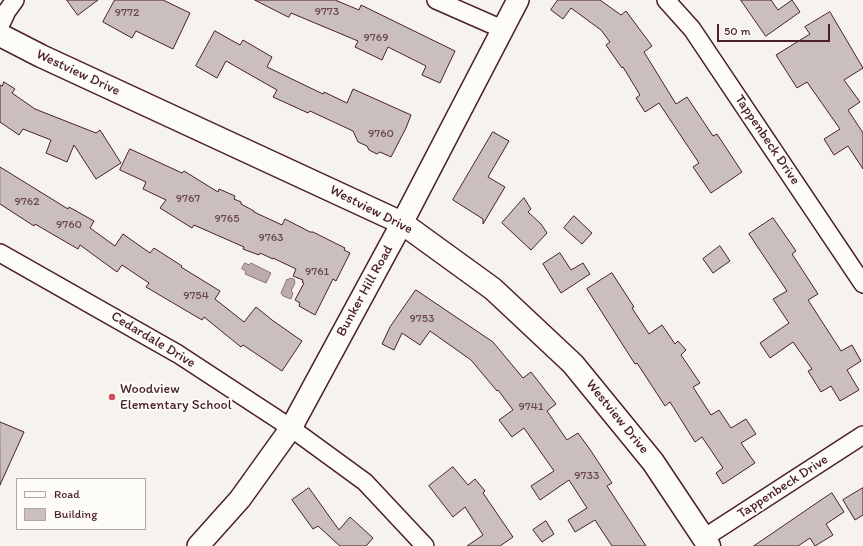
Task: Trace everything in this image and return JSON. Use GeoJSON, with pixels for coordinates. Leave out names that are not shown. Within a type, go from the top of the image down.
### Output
{"type":"FeatureCollection","features":[{"type":"Feature","properties":{"kind":"main road","name":"Westview Drive"},"geometry":{"type":"LineString","coordinates":[[0,35],[41,56],[402,223],[493,289],[573,364],[653,462],[706,542]]}},
{"type":"Feature","properties":{"kind":"street"},"geometry":{"type":"LineString","coordinates":[[0,26],[7,11],[15,0]]}},
{"type":"Feature","properties":{"kind":"street"},"geometry":{"type":"LineString","coordinates":[[436,0],[502,29]]}},
{"type":"Feature","properties":{"kind":"street","name":"Bunker Hill Road"},"geometry":{"type":"LineString","coordinates":[[198,546],[240,500],[291,428],[402,223],[518,0]]}},
{"type":"Feature","properties":{"kind":"street","name":"Tappenbeck Drive"},"geometry":{"type":"LineString","coordinates":[[666,0],[692,29],[863,284]]}},
{"type":"Feature","properties":{"kind":"street","name":"Cedardale Drive"},"geometry":{"type":"LineString","coordinates":[[0,253],[178,354],[291,428],[365,482],[425,546]]}},
{"type":"Feature","properties":{"kind":"street","name":"Tappenbeck Drive"},"geometry":{"type":"LineString","coordinates":[[706,542],[863,436]]}},
{"type":"Feature","properties":{"kind":"shaded area"},"geometry":{"type":"Polygon","coordinates":[[[245,263],[249,265],[251,263],[271,273],[266,283],[245,274],[246,271],[242,269],[245,263]]]}},
{"type":"Feature","properties":{"kind":"shaded area"},"geometry":{"type":"Polygon","coordinates":[[[290,278],[294,279],[295,283],[291,291],[293,293],[291,299],[283,296],[281,293],[287,279],[288,280],[290,278]]]}},
{"type":"Feature","properties":{"kind":"building"},"geometry":{"type":"Polygon","coordinates":[[[67,0],[98,0],[78,15],[67,0]]]}},
{"type":"Feature","properties":{"kind":"building"},"geometry":{"type":"Polygon","coordinates":[[[115,0],[163,0],[190,13],[173,49],[136,31],[132,38],[103,22],[115,0]]]}},
{"type":"Feature","properties":{"kind":"building"},"geometry":{"type":"Polygon","coordinates":[[[255,0],[335,0],[359,10],[361,5],[455,51],[440,83],[422,75],[426,66],[388,47],[382,60],[355,47],[358,41],[291,13],[289,17],[255,0]]]}},
{"type":"Feature","properties":{"kind":"building"},"geometry":{"type":"Polygon","coordinates":[[[558,0],[600,0],[621,15],[626,11],[652,46],[644,52],[676,104],[687,97],[713,136],[717,134],[742,172],[711,193],[693,167],[699,163],[659,103],[645,112],[636,98],[640,95],[623,67],[622,68],[606,45],[610,42],[601,30],[571,8],[563,19],[551,10],[558,0]]]}},
{"type":"Feature","properties":{"kind":"building"},"geometry":{"type":"Polygon","coordinates":[[[741,0],[771,0],[778,10],[792,0],[800,12],[766,36],[741,0]]]}},
{"type":"Feature","properties":{"kind":"building"},"geometry":{"type":"Polygon","coordinates":[[[830,12],[863,68],[844,80],[860,102],[848,110],[863,133],[863,169],[848,146],[834,155],[824,139],[840,129],[807,82],[797,88],[776,55],[810,34],[805,27],[830,12]]]}},
{"type":"Feature","properties":{"kind":"building"},"geometry":{"type":"Polygon","coordinates":[[[215,31],[240,45],[243,40],[272,57],[267,67],[323,94],[324,92],[347,103],[353,89],[411,115],[391,157],[380,152],[377,154],[369,150],[367,146],[358,142],[353,131],[310,111],[308,113],[273,97],[277,90],[226,61],[217,78],[196,66],[215,31]]]}},
{"type":"Feature","properties":{"kind":"building"},"geometry":{"type":"Polygon","coordinates":[[[4,82],[15,89],[12,93],[35,109],[96,133],[100,130],[121,163],[96,179],[74,145],[67,162],[46,153],[51,140],[23,129],[19,135],[0,122],[0,85],[2,86],[4,82]]]}},
{"type":"Feature","properties":{"kind":"building"},"geometry":{"type":"Polygon","coordinates":[[[493,132],[509,141],[488,177],[505,187],[483,224],[483,219],[453,200],[493,132]]]}},
{"type":"Feature","properties":{"kind":"building"},"geometry":{"type":"Polygon","coordinates":[[[130,149],[182,173],[184,171],[218,192],[219,189],[235,196],[234,199],[241,202],[241,204],[282,225],[285,219],[345,248],[344,250],[350,253],[336,281],[333,279],[315,315],[299,306],[300,303],[295,300],[304,283],[302,282],[303,280],[293,276],[296,269],[260,253],[259,255],[243,249],[244,247],[194,225],[192,228],[160,208],[166,200],[143,189],[146,182],[120,170],[130,149]]]}},
{"type":"Feature","properties":{"kind":"building"},"geometry":{"type":"Polygon","coordinates":[[[0,167],[68,209],[69,207],[94,221],[90,228],[115,246],[123,234],[150,253],[154,248],[220,291],[215,299],[244,322],[256,307],[302,341],[282,371],[243,345],[241,347],[204,317],[202,320],[146,287],[149,283],[122,265],[117,272],[80,245],[78,249],[35,224],[34,226],[0,204],[0,167]]]}},
{"type":"Feature","properties":{"kind":"building"},"geometry":{"type":"Polygon","coordinates":[[[524,198],[531,209],[528,212],[541,224],[547,233],[531,250],[502,223],[524,198]]]}},
{"type":"Feature","properties":{"kind":"building"},"geometry":{"type":"Polygon","coordinates":[[[574,216],[592,233],[582,244],[564,228],[574,216]]]}},
{"type":"Feature","properties":{"kind":"building"},"geometry":{"type":"Polygon","coordinates":[[[773,218],[796,251],[792,254],[818,294],[808,300],[841,351],[852,345],[861,361],[847,370],[859,390],[840,401],[831,386],[821,392],[808,371],[812,369],[793,342],[770,358],[760,343],[789,323],[773,299],[787,291],[749,234],[773,218]]]}},
{"type":"Feature","properties":{"kind":"building"},"geometry":{"type":"Polygon","coordinates":[[[720,246],[730,261],[713,273],[703,259],[720,246]]]}},
{"type":"Feature","properties":{"kind":"building"},"geometry":{"type":"Polygon","coordinates":[[[560,253],[571,270],[583,263],[590,274],[561,293],[543,264],[560,253]]]}},
{"type":"Feature","properties":{"kind":"building"},"geometry":{"type":"Polygon","coordinates":[[[612,273],[649,334],[662,325],[675,344],[678,341],[686,350],[681,355],[700,383],[693,387],[711,415],[719,410],[731,428],[746,419],[756,434],[741,443],[755,463],[723,484],[716,473],[723,468],[702,437],[695,442],[670,402],[665,406],[637,363],[635,364],[587,289],[612,273]]]}},
{"type":"Feature","properties":{"kind":"building"},"geometry":{"type":"Polygon","coordinates":[[[416,290],[493,342],[523,378],[531,372],[556,404],[547,411],[567,440],[578,433],[612,483],[607,486],[646,546],[612,546],[595,520],[575,532],[568,520],[587,508],[569,480],[540,500],[531,486],[554,471],[524,428],[512,437],[499,420],[513,410],[498,390],[497,391],[471,360],[430,331],[420,345],[402,333],[394,350],[382,344],[390,327],[416,290]]]}},
{"type":"Feature","properties":{"kind":"building"},"geometry":{"type":"Polygon","coordinates":[[[0,422],[24,432],[0,485],[0,422]]]}},
{"type":"Feature","properties":{"kind":"building"},"geometry":{"type":"Polygon","coordinates":[[[453,467],[468,485],[475,479],[485,491],[483,493],[513,537],[500,546],[467,546],[483,535],[465,507],[453,517],[429,486],[453,467]]]}},
{"type":"Feature","properties":{"kind":"building"},"geometry":{"type":"Polygon","coordinates":[[[309,488],[339,530],[350,517],[373,538],[366,546],[340,546],[318,526],[313,529],[292,500],[309,488]]]}},
{"type":"Feature","properties":{"kind":"building"},"geometry":{"type":"Polygon","coordinates":[[[863,488],[863,515],[855,520],[843,500],[863,488]]]}},
{"type":"Feature","properties":{"kind":"building"},"geometry":{"type":"Polygon","coordinates":[[[832,493],[844,512],[826,524],[833,535],[815,546],[810,538],[798,546],[754,546],[832,493]]]}},
{"type":"Feature","properties":{"kind":"building"},"geometry":{"type":"Polygon","coordinates":[[[546,521],[554,534],[542,542],[533,530],[546,521]]]}},
{"type":"Feature","properties":{"kind":"place","name":"Woodview Elementary School"},"geometry":{"type":"Point","coordinates":[112,397]}}]}
